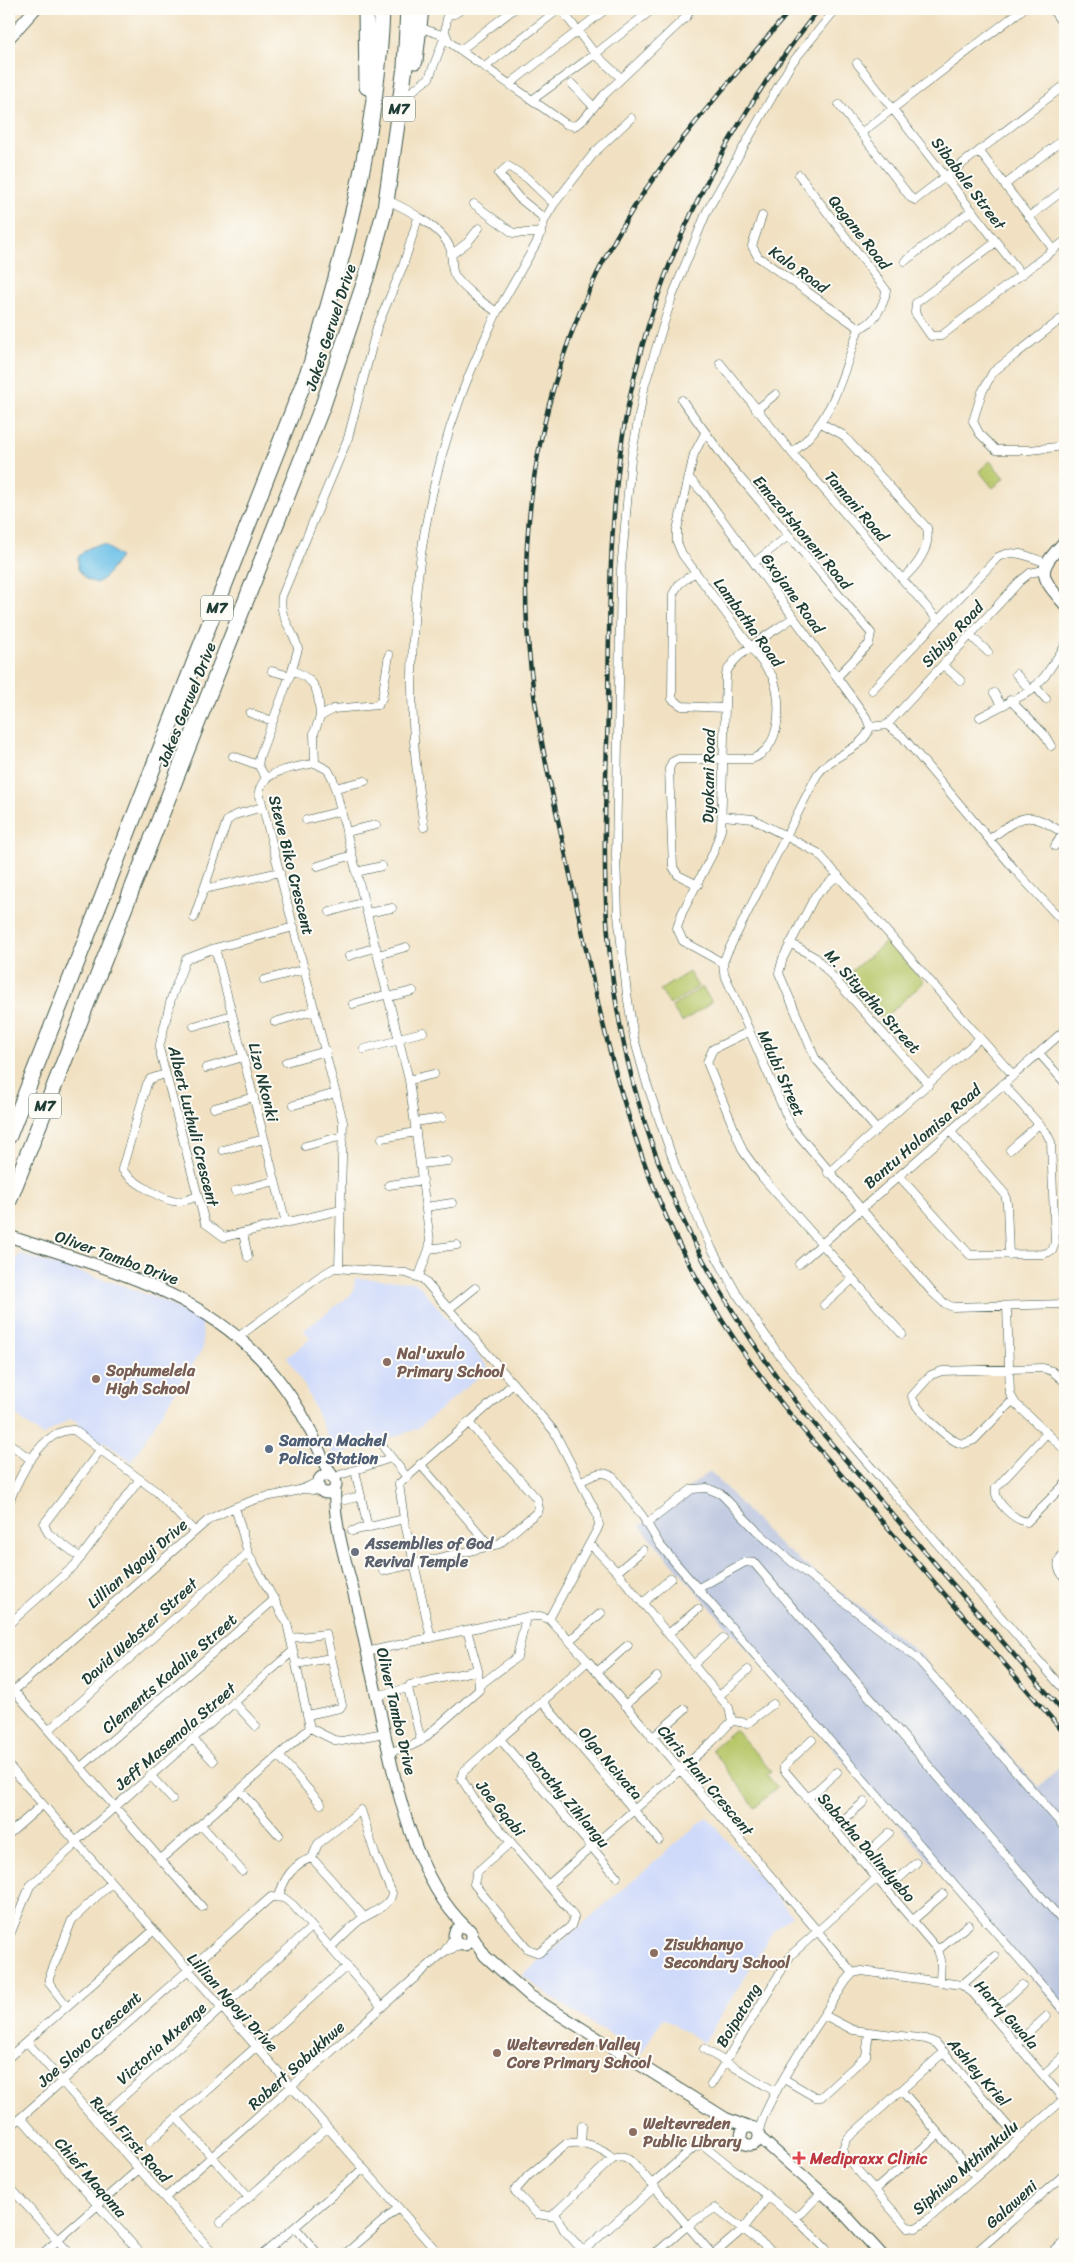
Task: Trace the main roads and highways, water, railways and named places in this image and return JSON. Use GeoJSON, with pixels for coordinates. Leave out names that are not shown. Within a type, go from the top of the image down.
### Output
{"type":"FeatureCollection","features":[{"type":"Feature","properties":{"kind":"highway"},"geometry":{"type":"LineString","coordinates":[[361,168],[366,112],[366,9]]}},
{"type":"Feature","properties":{"kind":"highway","name":"Jakes Gerwel Drive"},"geometry":{"type":"LineString","coordinates":[[9,1136],[301,394],[333,292],[371,124],[382,9]]}},
{"type":"Feature","properties":{"kind":"highway","name":"Jakes Gerwel Drive"},"geometry":{"type":"LineString","coordinates":[[9,1200],[323,405],[367,275],[386,204],[405,68],[408,9]]}},
{"type":"Feature","properties":{"kind":"highway"},"geometry":{"type":"LineString","coordinates":[[386,204],[402,144],[412,92],[421,9]]}},
{"type":"Feature","properties":{"kind":"water"},"geometry":{"type":"Polygon","coordinates":[[[96,545],[105,545],[120,557],[106,576],[97,583],[87,580],[78,569],[78,557],[87,549],[96,545]]]}},
{"type":"Feature","properties":{"kind":"railway"},"geometry":{"type":"LineString","coordinates":[[791,9],[709,106],[650,182],[603,262],[578,316],[558,373],[543,431],[532,491],[527,551],[526,611],[535,700],[551,787],[611,1057],[642,1157],[684,1254],[710,1301],[749,1361],[793,1417],[838,1472],[1065,1734]]}},
{"type":"Feature","properties":{"kind":"railway"},"geometry":{"type":"LineString","coordinates":[[819,9],[782,58],[749,108],[718,161],[691,215],[667,271],[647,328],[632,387],[617,480],[609,611],[605,878],[608,934],[616,1000],[628,1064],[646,1125],[668,1185],[694,1242],[725,1298],[760,1353],[799,1406],[1065,1714]]}},
{"type":"Feature","properties":{"kind":"place","name":"Nal'uxulo Primary School"},"geometry":{"type":"Point","coordinates":[387,1362]}},
{"type":"Feature","properties":{"kind":"place","name":"Sophumelela High School"},"geometry":{"type":"Point","coordinates":[96,1379]}},
{"type":"Feature","properties":{"kind":"place","name":"Samora Machel Police Station"},"geometry":{"type":"Point","coordinates":[269,1449]}},
{"type":"Feature","properties":{"kind":"place","name":"Assemblies of God Revival Temple"},"geometry":{"type":"Point","coordinates":[355,1552]}},
{"type":"Feature","properties":{"kind":"place","name":"Zisukhanyo Secondary School"},"geometry":{"type":"Point","coordinates":[654,1953]}},
{"type":"Feature","properties":{"kind":"place","name":"Weltevreden Valley Core Primary School"},"geometry":{"type":"Point","coordinates":[497,2053]}},
{"type":"Feature","properties":{"kind":"place","name":"Weltevreden Public Library"},"geometry":{"type":"Point","coordinates":[633,2132]}},
{"type":"Feature","properties":{"kind":"place","name":"Medipraxx Clinic"},"geometry":{"type":"Point","coordinates":[799,2158]}}]}
